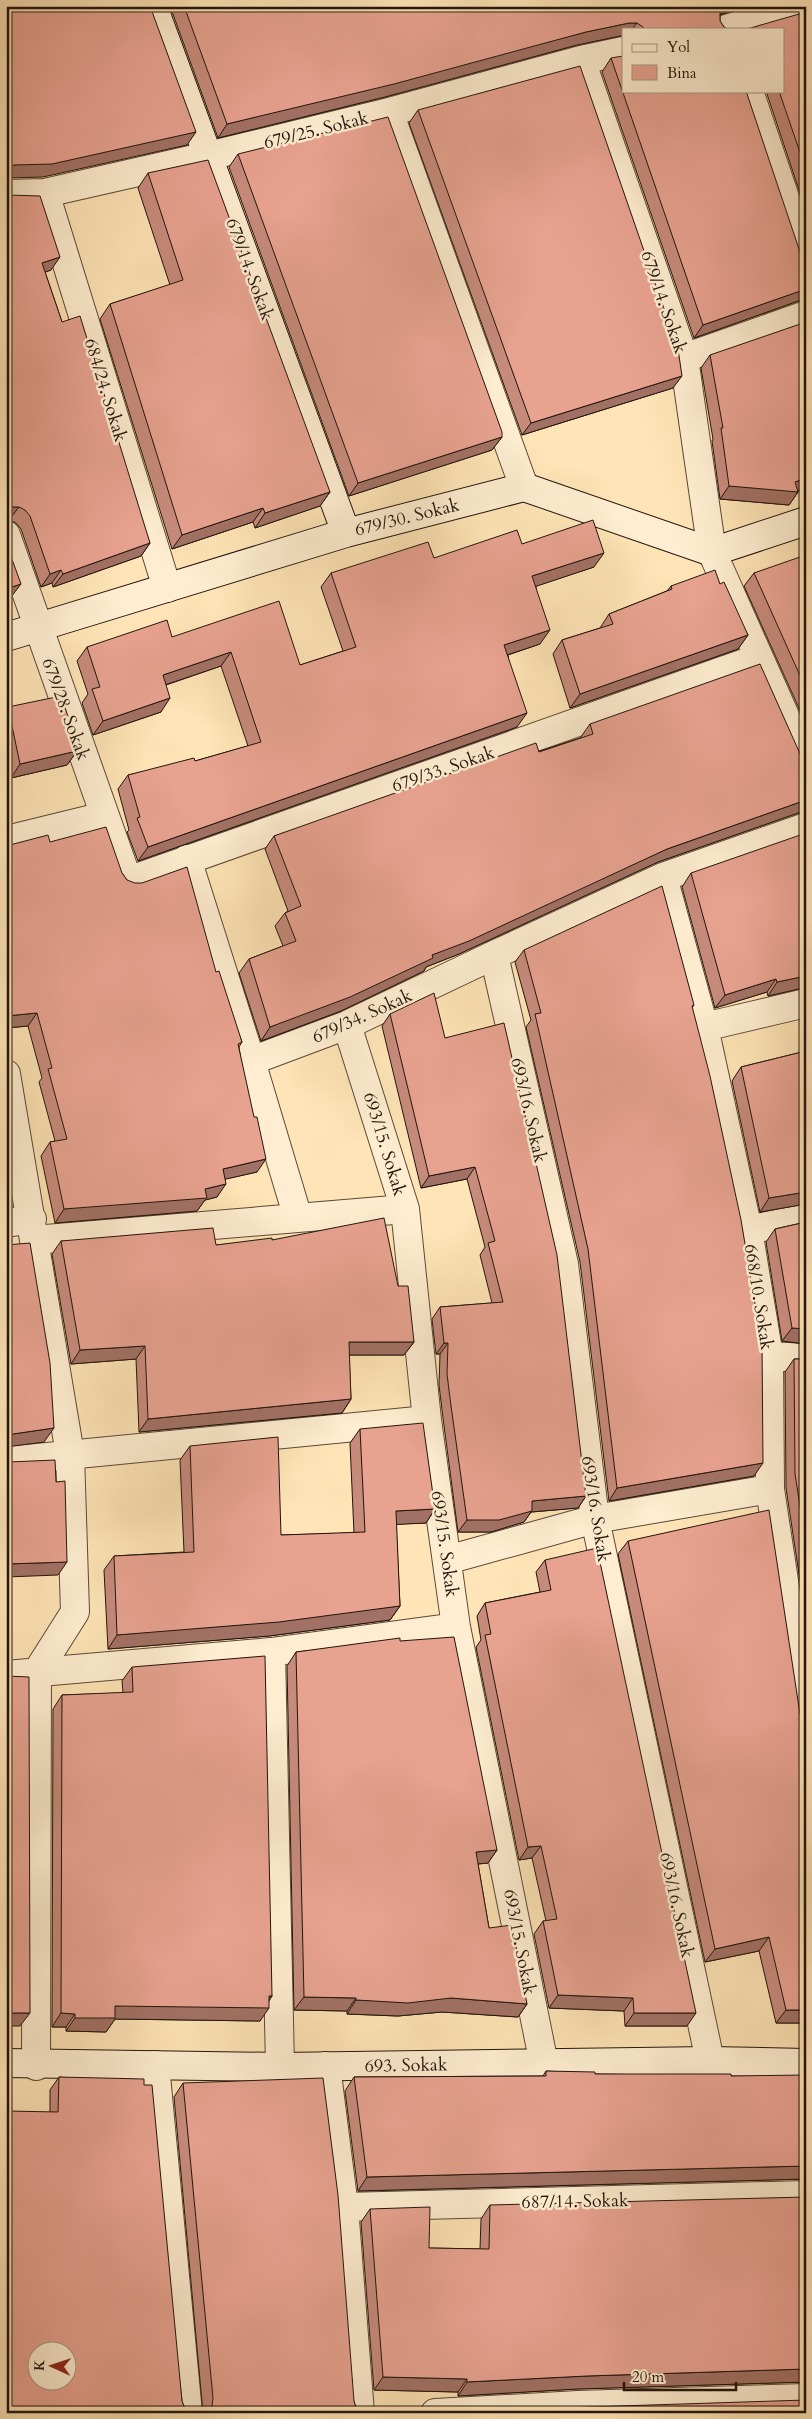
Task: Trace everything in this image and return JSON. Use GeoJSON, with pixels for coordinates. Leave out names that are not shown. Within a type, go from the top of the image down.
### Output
{"type":"FeatureCollection","features":[{"type":"Feature","properties":{"kind":"street","name":"679/14. Sokak"},"geometry":{"type":"LineString","coordinates":[[153,6],[346,533]]}},
{"type":"Feature","properties":{"kind":"street"},"geometry":{"type":"LineString","coordinates":[[729,28],[752,13],[806,6]]}},
{"type":"Feature","properties":{"kind":"street","name":"679/25. Sokak"},"geometry":{"type":"LineString","coordinates":[[6,194],[45,193],[208,156],[389,112],[581,60],[622,51]]}},
{"type":"Feature","properties":{"kind":"street","name":"679/14. Sokak"},"geometry":{"type":"LineString","coordinates":[[581,60],[684,358],[712,552],[806,763]]}},
{"type":"Feature","properties":{"kind":"street"},"geometry":{"type":"LineString","coordinates":[[749,92],[806,260]]}},
{"type":"Feature","properties":{"kind":"street"},"geometry":{"type":"LineString","coordinates":[[389,112],[524,487],[712,552],[806,521]]}},
{"type":"Feature","properties":{"kind":"street","name":"684/24. Sokak"},"geometry":{"type":"LineString","coordinates":[[45,193],[167,588]]}},
{"type":"Feature","properties":{"kind":"street"},"geometry":{"type":"LineString","coordinates":[[684,358],[806,314]]}},
{"type":"Feature","properties":{"kind":"street","name":"679/30. Sokak"},"geometry":{"type":"LineString","coordinates":[[6,637],[346,533],[524,487]]}},
{"type":"Feature","properties":{"kind":"street","name":"679/28. Sokak"},"geometry":{"type":"LineString","coordinates":[[6,535],[128,882]]}},
{"type":"Feature","properties":{"kind":"street","name":"679/33. Sokak"},"geometry":{"type":"LineString","coordinates":[[128,882],[187,859],[759,658]]}},
{"type":"Feature","properties":{"kind":"street"},"geometry":{"type":"LineString","coordinates":[[6,840],[104,816]]}},
{"type":"Feature","properties":{"kind":"street","name":"679/34. Sokak"},"geometry":{"type":"LineString","coordinates":[[251,1061],[348,1025],[494,954],[663,877],[806,827]]}},
{"type":"Feature","properties":{"kind":"street"},"geometry":{"type":"LineString","coordinates":[[187,859],[298,1218]]}},
{"type":"Feature","properties":{"kind":"street","name":"668/10. Sokak"},"geometry":{"type":"LineString","coordinates":[[663,877],[704,1027],[748,1230],[769,1356],[770,1489],[806,1725]]}},
{"type":"Feature","properties":{"kind":"street","name":"693/16. Sokak"},"geometry":{"type":"LineString","coordinates":[[494,954],[564,1264],[595,1519],[710,2061]]}},
{"type":"Feature","properties":{"kind":"street"},"geometry":{"type":"LineString","coordinates":[[704,1027],[806,1004]]}},
{"type":"Feature","properties":{"kind":"street","name":"693/15. Sokak"},"geometry":{"type":"LineString","coordinates":[[348,1025],[405,1209],[427,1420],[456,1627],[544,2064]]}},
{"type":"Feature","properties":{"kind":"street"},"geometry":{"type":"LineString","coordinates":[[6,1074],[24,1228],[70,1454],[75,1612],[37,1672],[36,2066]]}},
{"type":"Feature","properties":{"kind":"street"},"geometry":{"type":"LineString","coordinates":[[24,1228],[298,1218],[405,1209]]}},
{"type":"Feature","properties":{"kind":"street"},"geometry":{"type":"LineString","coordinates":[[748,1230],[806,1218]]}},
{"type":"Feature","properties":{"kind":"street"},"geometry":{"type":"LineString","coordinates":[[769,1356],[806,1358]]}},
{"type":"Feature","properties":{"kind":"street"},"geometry":{"type":"LineString","coordinates":[[6,1461],[427,1420]]}},
{"type":"Feature","properties":{"kind":"street"},"geometry":{"type":"LineString","coordinates":[[448,1560],[595,1519],[770,1489]]}},
{"type":"Feature","properties":{"kind":"street"},"geometry":{"type":"LineString","coordinates":[[6,1675],[271,1652],[456,1627]]}},
{"type":"Feature","properties":{"kind":"street"},"geometry":{"type":"LineString","coordinates":[[271,1652],[280,2067]]}},
{"type":"Feature","properties":{"kind":"street","name":"693. Sokak"},"geometry":{"type":"LineString","coordinates":[[6,2064],[36,2066],[280,2067],[710,2061],[806,2063]]}},
{"type":"Feature","properties":{"kind":"street"},"geometry":{"type":"LineString","coordinates":[[155,2065],[188,2413]]}},
{"type":"Feature","properties":{"kind":"street"},"geometry":{"type":"LineString","coordinates":[[326,2066],[344,2207],[360,2413]]}},
{"type":"Feature","properties":{"kind":"street","name":"687/14. Sokak"},"geometry":{"type":"LineString","coordinates":[[344,2207],[806,2195]]}},
{"type":"Feature","properties":{"kind":"street"},"geometry":{"type":"LineString","coordinates":[[435,2413],[578,2409],[806,2398]]}},
{"type":"Feature","properties":{"kind":"building"},"geometry":{"type":"Polygon","coordinates":[[[6,6],[150,6],[196,132],[52,164],[14,165],[6,168],[6,6]]]}},
{"type":"Feature","properties":{"kind":"building"},"geometry":{"type":"Polygon","coordinates":[[[184,6],[723,6],[720,12],[720,21],[726,28],[644,28],[637,23],[629,23],[586,32],[394,84],[227,124],[184,6]]]}},
{"type":"Feature","properties":{"kind":"building"},"geometry":{"type":"Polygon","coordinates":[[[806,12],[806,170],[779,92],[784,92],[784,28],[750,28],[806,12]]]}},
{"type":"Feature","properties":{"kind":"building"},"geometry":{"type":"Polygon","coordinates":[[[622,56],[622,90],[611,58],[622,56]]]}},
{"type":"Feature","properties":{"kind":"building"},"geometry":{"type":"Polygon","coordinates":[[[580,66],[678,349],[682,376],[531,423],[418,110],[580,66]]]}},
{"type":"Feature","properties":{"kind":"building"},"geometry":{"type":"Polygon","coordinates":[[[623,92],[746,92],[800,252],[806,259],[806,289],[703,325],[623,92]]]}},
{"type":"Feature","properties":{"kind":"building"},"geometry":{"type":"Polygon","coordinates":[[[388,117],[502,432],[502,437],[358,483],[238,154],[388,117]]]}},
{"type":"Feature","properties":{"kind":"building"},"geometry":{"type":"Polygon","coordinates":[[[208,160],[330,492],[265,513],[263,508],[182,535],[110,304],[183,280],[148,173],[208,160]]]}},
{"type":"Feature","properties":{"kind":"building"},"geometry":{"type":"Polygon","coordinates":[[[6,193],[8,195],[40,196],[60,257],[42,263],[62,322],[80,316],[150,543],[63,574],[61,570],[50,574],[30,516],[25,510],[19,507],[10,507],[6,510],[6,193]]]}},
{"type":"Feature","properties":{"kind":"building"},"geometry":{"type":"Polygon","coordinates":[[[806,322],[806,478],[795,482],[798,492],[729,486],[721,428],[723,428],[710,355],[806,322]]]}},
{"type":"Feature","properties":{"kind":"building"},"geometry":{"type":"Polygon","coordinates":[[[593,520],[604,553],[532,576],[550,630],[504,645],[527,713],[148,847],[137,818],[140,817],[128,775],[194,758],[195,761],[261,742],[231,652],[163,675],[170,698],[103,721],[92,689],[100,687],[87,647],[167,620],[172,637],[279,601],[300,665],[356,647],[331,573],[428,542],[434,558],[517,530],[522,544],[593,520]]]}},
{"type":"Feature","properties":{"kind":"building"},"geometry":{"type":"Polygon","coordinates":[[[6,543],[21,584],[6,589],[6,543]]]}},
{"type":"Feature","properties":{"kind":"building"},"geometry":{"type":"Polygon","coordinates":[[[800,557],[806,574],[806,689],[754,573],[800,557]]]}},
{"type":"Feature","properties":{"kind":"building"},"geometry":{"type":"Polygon","coordinates":[[[715,570],[720,584],[724,582],[748,635],[580,694],[562,640],[613,624],[609,614],[672,589],[671,586],[715,570]]]}},
{"type":"Feature","properties":{"kind":"building"},"geometry":{"type":"Polygon","coordinates":[[[760,664],[801,756],[806,762],[806,800],[667,849],[469,941],[432,955],[433,958],[350,997],[270,1027],[249,959],[296,941],[285,913],[301,906],[274,836],[536,743],[539,752],[593,734],[590,724],[760,664]]]}},
{"type":"Feature","properties":{"kind":"building"},"geometry":{"type":"Polygon","coordinates":[[[61,696],[73,731],[77,751],[20,764],[8,707],[61,696]]]}},
{"type":"Feature","properties":{"kind":"building"},"geometry":{"type":"Polygon","coordinates":[[[106,827],[122,873],[127,880],[142,883],[187,867],[216,972],[219,971],[242,1042],[238,1044],[254,1117],[257,1117],[266,1159],[223,1169],[226,1184],[205,1189],[207,1198],[64,1209],[50,1142],[67,1139],[48,1069],[52,1068],[37,1013],[6,1016],[6,846],[48,835],[50,842],[106,827]]]}},
{"type":"Feature","properties":{"kind":"building"},"geometry":{"type":"Polygon","coordinates":[[[806,833],[806,976],[777,982],[776,979],[725,995],[691,873],[806,833]]]}},
{"type":"Feature","properties":{"kind":"building"},"geometry":{"type":"Polygon","coordinates":[[[662,886],[694,1005],[692,1006],[710,1076],[741,1220],[762,1345],[763,1463],[617,1488],[588,1249],[535,1014],[541,1013],[524,950],[662,886]]]}},
{"type":"Feature","properties":{"kind":"building"},"geometry":{"type":"Polygon","coordinates":[[[434,993],[445,1038],[504,1023],[557,1255],[586,1496],[532,1501],[532,1511],[499,1520],[467,1520],[447,1374],[448,1343],[444,1343],[440,1307],[503,1302],[488,1243],[495,1241],[475,1167],[429,1176],[390,1014],[434,993]]]}},
{"type":"Feature","properties":{"kind":"building"},"geometry":{"type":"Polygon","coordinates":[[[806,1051],[806,1192],[769,1198],[741,1067],[806,1051]]]}},
{"type":"Feature","properties":{"kind":"building"},"geometry":{"type":"Polygon","coordinates":[[[384,1218],[398,1286],[408,1286],[414,1342],[349,1342],[351,1399],[148,1419],[145,1346],[80,1350],[61,1241],[213,1228],[216,1245],[272,1238],[272,1240],[384,1218]]]}},
{"type":"Feature","properties":{"kind":"building"},"geometry":{"type":"Polygon","coordinates":[[[806,1222],[806,1329],[792,1328],[775,1229],[806,1222]]]}},
{"type":"Feature","properties":{"kind":"building"},"geometry":{"type":"Polygon","coordinates":[[[30,1243],[50,1363],[54,1428],[6,1435],[6,1245],[30,1243]]]}},
{"type":"Feature","properties":{"kind":"building"},"geometry":{"type":"Polygon","coordinates":[[[794,1359],[806,1359],[806,1544],[795,1474],[794,1359]]]}},
{"type":"Feature","properties":{"kind":"building"},"geometry":{"type":"Polygon","coordinates":[[[423,1423],[435,1509],[396,1511],[400,1606],[279,1622],[117,1635],[114,1556],[194,1552],[190,1446],[278,1437],[281,1535],[365,1532],[360,1429],[423,1423]]]}},
{"type":"Feature","properties":{"kind":"building"},"geometry":{"type":"Polygon","coordinates":[[[6,1460],[9,1462],[55,1460],[56,1482],[65,1481],[67,1562],[6,1564],[6,1460]]]}},
{"type":"Feature","properties":{"kind":"building"},"geometry":{"type":"Polygon","coordinates":[[[769,1510],[800,1714],[806,1723],[806,2010],[786,2010],[769,1937],[715,1949],[628,1541],[769,1510]]]}},
{"type":"Feature","properties":{"kind":"building"},"geometry":{"type":"Polygon","coordinates":[[[597,1548],[696,2013],[634,2013],[633,1998],[558,1995],[543,1921],[557,1919],[541,1846],[528,1847],[485,1635],[491,1634],[485,1603],[551,1590],[545,1560],[597,1548]]]}},
{"type":"Feature","properties":{"kind":"building"},"geometry":{"type":"Polygon","coordinates":[[[454,1637],[497,1850],[476,1852],[489,1928],[512,1925],[527,2004],[451,1998],[408,2003],[356,2000],[356,1998],[304,1997],[296,1652],[400,1638],[400,1641],[454,1637]]]}},
{"type":"Feature","properties":{"kind":"building"},"geometry":{"type":"Polygon","coordinates":[[[265,1656],[272,1996],[269,1996],[269,2008],[115,2006],[115,2018],[75,2018],[75,2014],[61,2013],[62,1695],[133,1692],[132,1667],[265,1656]]]}},
{"type":"Feature","properties":{"kind":"building"},"geometry":{"type":"Polygon","coordinates":[[[6,1676],[29,1677],[30,2013],[6,2013],[6,1676]]]}},
{"type":"Feature","properties":{"kind":"building"},"geometry":{"type":"Polygon","coordinates":[[[546,2071],[595,2072],[595,2074],[806,2075],[806,2166],[367,2177],[354,2077],[546,2076],[546,2071]]]}},
{"type":"Feature","properties":{"kind":"building"},"geometry":{"type":"Polygon","coordinates":[[[59,2077],[144,2079],[144,2085],[152,2085],[182,2401],[189,2413],[6,2413],[6,2111],[58,2112],[59,2077]]]}},
{"type":"Feature","properties":{"kind":"building"},"geometry":{"type":"Polygon","coordinates":[[[323,2078],[338,2195],[354,2401],[356,2408],[361,2413],[205,2413],[212,2406],[213,2398],[183,2083],[323,2078]]]}},
{"type":"Feature","properties":{"kind":"building"},"geometry":{"type":"Polygon","coordinates":[[[806,2197],[806,2369],[467,2382],[467,2379],[383,2377],[370,2209],[430,2207],[429,2248],[489,2249],[490,2205],[806,2197]]]}},
{"type":"Feature","properties":{"kind":"building"},"geometry":{"type":"Polygon","coordinates":[[[806,2400],[806,2413],[486,2413],[588,2407],[806,2400]]]}}]}
